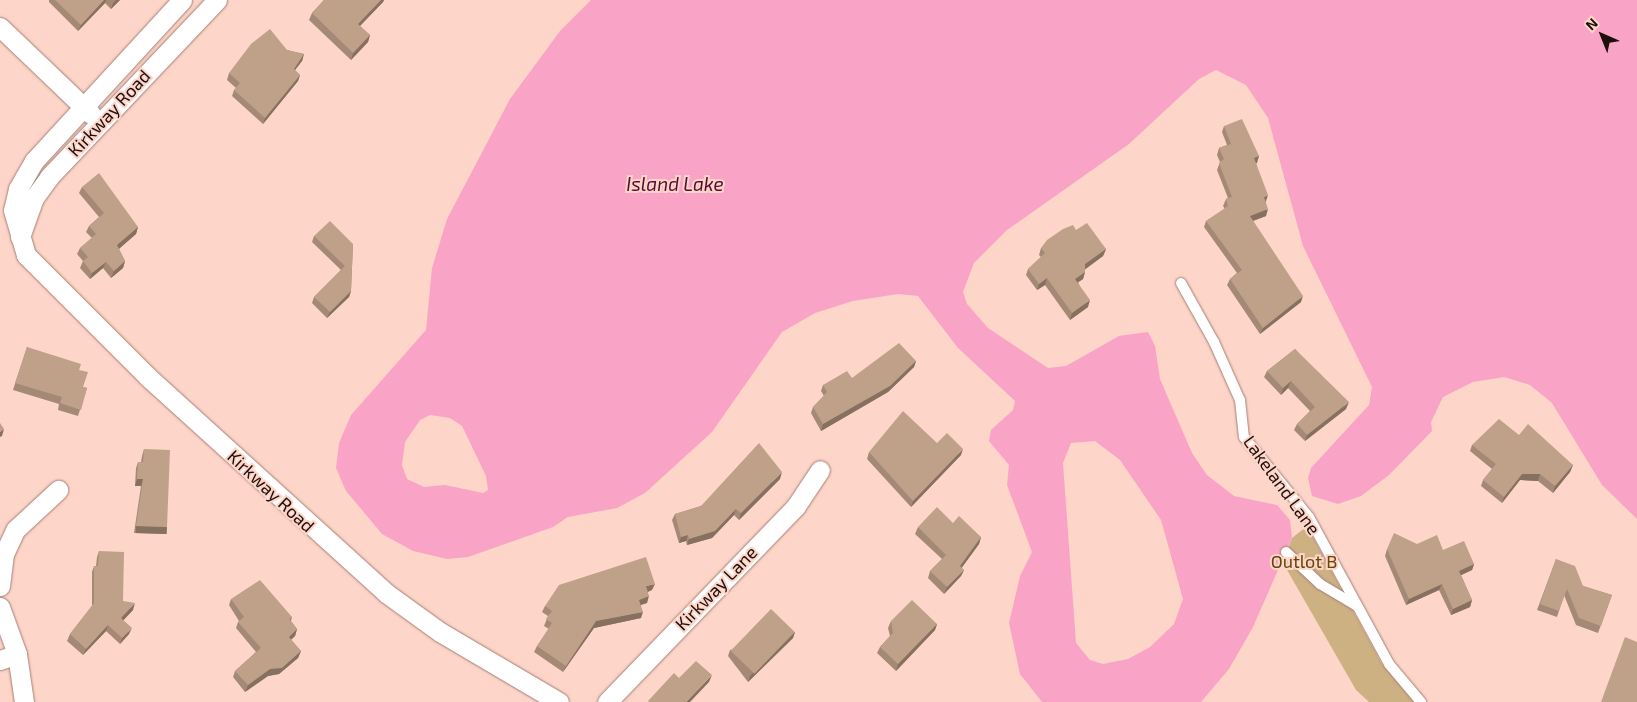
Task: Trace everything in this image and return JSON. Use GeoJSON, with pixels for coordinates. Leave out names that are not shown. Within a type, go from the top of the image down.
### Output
{"type":"FeatureCollection","features":[{"type":"Feature","properties":{"kind":"street","name":"Kirkway Road"},"geometry":{"type":"LineString","coordinates":[[182,0],[48,142],[18,189],[13,210],[26,255],[54,288],[335,549],[440,632],[559,702]]}},
{"type":"Feature","properties":{"kind":"street","name":"Kirkway Road"},"geometry":{"type":"LineString","coordinates":[[20,237],[34,198],[99,123],[216,0]]}},
{"type":"Feature","properties":{"kind":"street"},"geometry":{"type":"LineString","coordinates":[[0,27],[99,123]]}},
{"type":"Feature","properties":{"kind":"street","name":"Kirkway Lane"},"geometry":{"type":"LineString","coordinates":[[607,702],[796,506],[820,470]]}},
{"type":"Feature","properties":{"kind":"street"},"geometry":{"type":"LineString","coordinates":[[0,586],[4,554],[15,530],[58,490]]}},
{"type":"Feature","properties":{"kind":"street"},"geometry":{"type":"LineString","coordinates":[[0,607],[9,657],[24,702]]}},
{"type":"Feature","properties":{"kind":"lane","name":"Lakeland Lane"},"geometry":{"type":"LineString","coordinates":[[1181,283],[1214,342],[1240,400],[1244,437],[1309,517],[1389,664],[1421,702]]}},
{"type":"Feature","properties":{"kind":"lane"},"geometry":{"type":"LineString","coordinates":[[1286,552],[1320,584],[1357,606]]}},
{"type":"Feature","properties":{"kind":"green space","name":"Outlot B"},"geometry":{"type":"Polygon","coordinates":[[[1307,526],[1382,664],[1414,702],[1369,702],[1356,690],[1283,563],[1292,538],[1307,526]]]}},
{"type":"Feature","properties":{"kind":"water","name":"Island Lake"},"geometry":{"type":"Polygon","coordinates":[[[591,0],[1637,0],[1637,519],[1602,485],[1552,403],[1530,385],[1504,377],[1473,382],[1443,397],[1431,422],[1432,431],[1389,475],[1361,496],[1338,504],[1312,496],[1308,478],[1311,468],[1369,405],[1372,387],[1303,246],[1268,118],[1246,85],[1216,70],[1199,79],[1129,144],[1007,230],[974,263],[963,292],[967,304],[988,328],[1048,368],[1066,366],[1119,336],[1148,332],[1155,346],[1160,379],[1192,453],[1207,475],[1234,496],[1277,505],[1290,520],[1292,538],[1253,627],[1229,669],[1201,702],[1042,702],[1020,674],[1009,623],[1020,576],[1032,552],[1007,485],[1009,465],[989,441],[991,430],[1013,410],[1015,401],[958,348],[918,296],[898,294],[853,301],[815,313],[782,332],[712,432],[645,493],[617,508],[568,517],[553,527],[468,557],[447,559],[413,551],[382,534],[346,491],[336,468],[339,443],[351,415],[426,330],[432,268],[447,219],[510,99],[560,31],[591,0]],[[430,415],[420,420],[405,442],[402,465],[407,479],[424,487],[445,485],[483,493],[488,490],[486,476],[462,426],[450,418],[430,415]],[[1095,441],[1071,443],[1063,463],[1076,643],[1090,660],[1103,664],[1128,659],[1150,647],[1174,624],[1183,599],[1161,520],[1120,460],[1095,441]]]}},
{"type":"Feature","properties":{"kind":"building"},"geometry":{"type":"Polygon","coordinates":[[[55,0],[104,0],[81,25],[55,0]]]}},
{"type":"Feature","properties":{"kind":"building"},"geometry":{"type":"Polygon","coordinates":[[[324,0],[381,0],[358,24],[370,35],[353,53],[312,13],[324,0]]]}},
{"type":"Feature","properties":{"kind":"building"},"geometry":{"type":"Polygon","coordinates":[[[270,29],[287,50],[304,54],[294,69],[300,75],[265,118],[234,90],[240,83],[229,73],[251,44],[270,29]]]}},
{"type":"Feature","properties":{"kind":"building"},"geometry":{"type":"Polygon","coordinates":[[[1242,119],[1259,156],[1254,158],[1268,195],[1264,197],[1268,209],[1250,216],[1303,296],[1263,328],[1230,279],[1242,270],[1206,221],[1228,206],[1226,199],[1232,197],[1219,163],[1224,159],[1219,148],[1231,144],[1224,126],[1242,119]]]}},
{"type":"Feature","properties":{"kind":"building"},"geometry":{"type":"Polygon","coordinates":[[[99,173],[138,227],[117,245],[125,261],[114,271],[106,262],[92,273],[83,261],[88,257],[80,248],[96,234],[89,226],[104,213],[82,187],[99,173]]]}},
{"type":"Feature","properties":{"kind":"building"},"geometry":{"type":"Polygon","coordinates":[[[330,221],[353,244],[351,291],[330,312],[314,297],[345,266],[314,236],[330,221]]]}},
{"type":"Feature","properties":{"kind":"building"},"geometry":{"type":"Polygon","coordinates":[[[1087,223],[1106,249],[1085,264],[1085,272],[1075,279],[1090,300],[1072,313],[1047,278],[1039,284],[1028,269],[1045,253],[1041,248],[1047,240],[1063,229],[1073,225],[1076,230],[1087,223]]]}},
{"type":"Feature","properties":{"kind":"building"},"geometry":{"type":"Polygon","coordinates":[[[899,343],[916,361],[890,386],[823,424],[813,407],[827,392],[823,385],[847,371],[852,378],[899,343]]]}},
{"type":"Feature","properties":{"kind":"building"},"geometry":{"type":"Polygon","coordinates":[[[27,347],[81,364],[79,370],[88,372],[83,387],[87,388],[81,410],[60,403],[62,397],[15,383],[27,347]]]}},
{"type":"Feature","properties":{"kind":"building"},"geometry":{"type":"Polygon","coordinates":[[[1295,349],[1349,402],[1307,435],[1297,424],[1315,407],[1291,381],[1283,388],[1267,371],[1295,349]]]}},
{"type":"Feature","properties":{"kind":"building"},"geometry":{"type":"Polygon","coordinates":[[[903,411],[937,443],[947,433],[963,449],[913,501],[869,452],[903,411]]]}},
{"type":"Feature","properties":{"kind":"building"},"geometry":{"type":"Polygon","coordinates":[[[1499,419],[1519,435],[1528,424],[1573,465],[1555,486],[1540,474],[1522,474],[1504,497],[1483,480],[1496,464],[1472,445],[1499,419]]]}},
{"type":"Feature","properties":{"kind":"building"},"geometry":{"type":"Polygon","coordinates":[[[0,423],[4,429],[0,432],[0,423]]]}},
{"type":"Feature","properties":{"kind":"building"},"geometry":{"type":"Polygon","coordinates":[[[759,443],[782,472],[741,513],[736,509],[715,531],[689,539],[688,535],[681,537],[675,514],[701,506],[759,443]]]}},
{"type":"Feature","properties":{"kind":"building"},"geometry":{"type":"Polygon","coordinates":[[[144,449],[170,450],[167,527],[136,526],[143,479],[137,479],[138,462],[143,462],[144,449]]]}},
{"type":"Feature","properties":{"kind":"building"},"geometry":{"type":"Polygon","coordinates":[[[937,507],[953,523],[959,516],[981,537],[960,566],[964,570],[947,587],[930,571],[946,555],[918,527],[937,507]]]}},
{"type":"Feature","properties":{"kind":"building"},"geometry":{"type":"Polygon","coordinates":[[[1394,533],[1417,544],[1437,535],[1443,550],[1464,541],[1474,564],[1459,571],[1472,600],[1453,609],[1442,584],[1409,599],[1387,549],[1394,533]]]}},
{"type":"Feature","properties":{"kind":"building"},"geometry":{"type":"Polygon","coordinates":[[[99,551],[124,552],[123,601],[135,603],[121,618],[132,628],[122,638],[108,625],[86,649],[70,634],[94,603],[94,566],[98,566],[99,551]]]}},
{"type":"Feature","properties":{"kind":"building"},"geometry":{"type":"Polygon","coordinates":[[[646,557],[655,584],[646,586],[649,596],[639,600],[643,612],[596,621],[566,666],[537,646],[552,623],[546,619],[552,611],[545,606],[559,585],[646,557]]]}},
{"type":"Feature","properties":{"kind":"building"},"geometry":{"type":"Polygon","coordinates":[[[1556,559],[1575,566],[1583,586],[1612,595],[1601,626],[1579,618],[1567,589],[1559,611],[1540,604],[1556,559]]]}},
{"type":"Feature","properties":{"kind":"building"},"geometry":{"type":"Polygon","coordinates":[[[260,580],[292,617],[289,619],[297,629],[289,637],[301,651],[282,668],[270,669],[248,685],[235,671],[261,648],[238,622],[244,617],[231,599],[260,580]]]}},
{"type":"Feature","properties":{"kind":"building"},"geometry":{"type":"Polygon","coordinates":[[[912,600],[937,624],[898,664],[880,647],[893,633],[891,621],[912,600]]]}},
{"type":"Feature","properties":{"kind":"building"},"geometry":{"type":"Polygon","coordinates":[[[771,609],[795,632],[754,674],[731,651],[771,609]]]}},
{"type":"Feature","properties":{"kind":"building"},"geometry":{"type":"Polygon","coordinates":[[[1625,637],[1637,642],[1637,702],[1601,702],[1625,637]]]}},
{"type":"Feature","properties":{"kind":"building"},"geometry":{"type":"Polygon","coordinates":[[[696,661],[712,675],[686,702],[648,701],[674,673],[679,678],[696,661]]]}}]}
